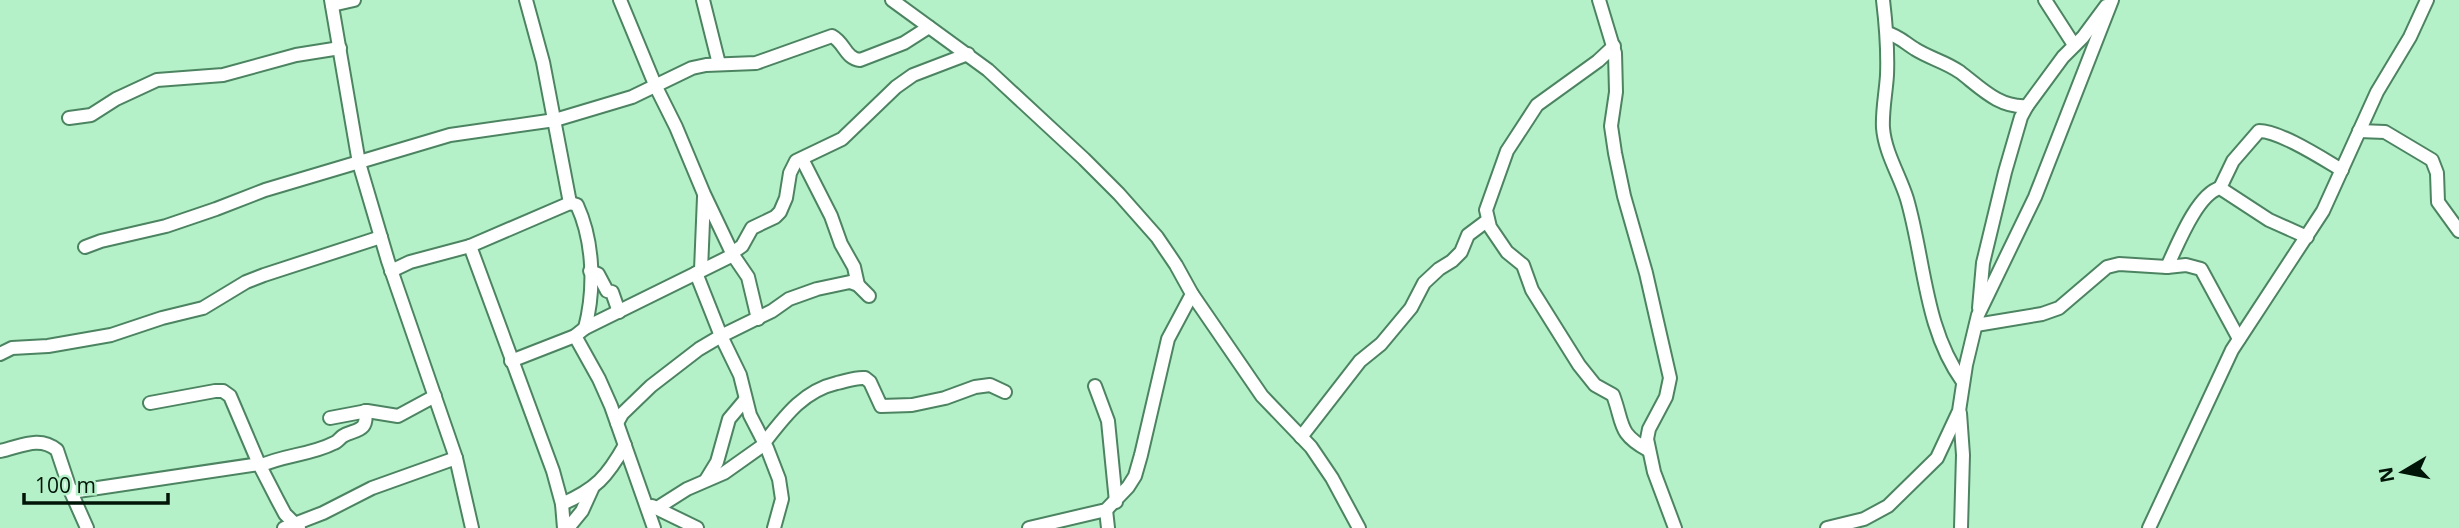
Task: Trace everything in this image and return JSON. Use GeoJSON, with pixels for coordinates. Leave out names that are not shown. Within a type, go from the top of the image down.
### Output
{"type":"FeatureCollection","features":[{"type":"Feature","properties":{"kind":"street"},"geometry":{"type":"LineString","coordinates":[[354,0],[332,1],[359,163],[391,271],[456,458],[472,528]]}},
{"type":"Feature","properties":{"kind":"street"},"geometry":{"type":"LineString","coordinates":[[526,0],[555,120],[570,203]]}},
{"type":"Feature","properties":{"kind":"street"},"geometry":{"type":"LineString","coordinates":[[620,0],[704,194],[732,254],[748,277],[758,318]]}},
{"type":"Feature","properties":{"kind":"street"},"geometry":{"type":"LineString","coordinates":[[704,0],[719,64]]}},
{"type":"Feature","properties":{"kind":"street"},"geometry":{"type":"LineString","coordinates":[[892,0],[968,54],[1119,194],[1157,237],[1192,294],[1262,396],[1301,437],[1332,478],[1359,528]]}},
{"type":"Feature","properties":{"kind":"street"},"geometry":{"type":"LineString","coordinates":[[1599,0],[1614,46],[1616,92],[1611,126],[1615,153],[1670,378],[1666,397],[1649,429],[1648,450],[1675,528]]}},
{"type":"Feature","properties":{"kind":"street"},"geometry":{"type":"LineString","coordinates":[[1883,0],[1887,33],[1883,129],[1885,139],[1908,203],[1939,337],[1951,365],[1963,382]]}},
{"type":"Feature","properties":{"kind":"street"},"geometry":{"type":"LineString","coordinates":[[2045,0],[2074,45]]}},
{"type":"Feature","properties":{"kind":"street"},"geometry":{"type":"LineString","coordinates":[[2149,528],[2239,339],[2323,211],[2377,92],[2410,37],[2427,0]]}},
{"type":"Feature","properties":{"kind":"street"},"geometry":{"type":"LineString","coordinates":[[1961,528],[1963,455],[1959,411],[1977,320],[1983,263],[2005,172],[2027,106],[2063,57],[2111,1]]}},
{"type":"Feature","properties":{"kind":"street"},"geometry":{"type":"LineString","coordinates":[[1977,320],[2035,197],[2111,1]]}},
{"type":"Feature","properties":{"kind":"street"},"geometry":{"type":"LineString","coordinates":[[85,247],[166,226],[265,190],[450,135],[555,120],[632,97],[692,68],[756,63],[832,36],[841,43],[848,55],[860,60],[904,43],[929,27]]}},
{"type":"Feature","properties":{"kind":"street"},"geometry":{"type":"LineString","coordinates":[[1887,33],[1947,64],[1994,98],[2016,107],[2027,106]]}},
{"type":"Feature","properties":{"kind":"street"},"geometry":{"type":"LineString","coordinates":[[1614,46],[1532,111],[1507,151],[1486,206],[1488,220],[1507,252],[1523,265],[1532,290],[1579,365],[1595,385],[1613,395],[1622,428],[1633,442],[1648,450]]}},
{"type":"Feature","properties":{"kind":"street"},"geometry":{"type":"LineString","coordinates":[[69,118],[91,115],[116,99],[157,80],[223,75],[296,55],[340,48]]}},
{"type":"Feature","properties":{"kind":"street"},"geometry":{"type":"LineString","coordinates":[[511,361],[580,332],[732,254],[742,246],[752,228],[780,212],[786,198],[792,166],[842,139],[896,87],[913,75],[968,54]]}},
{"type":"Feature","properties":{"kind":"street"},"geometry":{"type":"LineString","coordinates":[[2167,267],[2199,206],[2220,188],[2233,160],[2259,131],[2298,146],[2342,170]]}},
{"type":"Feature","properties":{"kind":"street"},"geometry":{"type":"LineString","coordinates":[[2359,131],[2385,132],[2432,160],[2437,173],[2438,202],[2459,231]]}},
{"type":"Feature","properties":{"kind":"street"},"geometry":{"type":"LineString","coordinates":[[802,159],[854,267],[858,285]]}},
{"type":"Feature","properties":{"kind":"street"},"geometry":{"type":"LineString","coordinates":[[2220,188],[2269,220],[2307,236]]}},
{"type":"Feature","properties":{"kind":"street"},"geometry":{"type":"LineString","coordinates":[[704,194],[699,272],[721,336],[740,375],[750,415],[765,444],[782,490],[774,528]]}},
{"type":"Feature","properties":{"kind":"street"},"geometry":{"type":"LineString","coordinates":[[391,271],[410,262],[470,246],[570,203],[577,205],[581,213],[592,292],[580,332],[651,505],[654,528]]}},
{"type":"Feature","properties":{"kind":"street"},"geometry":{"type":"LineString","coordinates":[[1301,437],[1360,361],[1381,344],[1411,308],[1424,283],[1452,261],[1461,252],[1468,235],[1488,220]]}},
{"type":"Feature","properties":{"kind":"street"},"geometry":{"type":"LineString","coordinates":[[0,354],[12,348],[48,346],[111,335],[162,318],[204,308],[246,282],[381,237]]}},
{"type":"Feature","properties":{"kind":"street"},"geometry":{"type":"LineString","coordinates":[[470,246],[553,471],[566,528]]}},
{"type":"Feature","properties":{"kind":"street"},"geometry":{"type":"LineString","coordinates":[[1977,320],[2042,314],[2059,308],[2107,267],[2119,264],[2167,267],[2186,265],[2201,269],[2239,339]]}},
{"type":"Feature","properties":{"kind":"street"},"geometry":{"type":"LineString","coordinates":[[590,271],[598,274],[607,291],[612,292],[619,312]]}},
{"type":"Feature","properties":{"kind":"street"},"geometry":{"type":"LineString","coordinates":[[617,423],[622,414],[651,386],[699,349],[800,295],[850,282],[858,285],[869,296]]}},
{"type":"Feature","properties":{"kind":"street"},"geometry":{"type":"LineString","coordinates":[[1029,528],[1111,506],[1135,476],[1168,339],[1192,294]]}},
{"type":"Feature","properties":{"kind":"street"},"geometry":{"type":"LineString","coordinates":[[651,505],[724,473],[765,444],[802,399],[828,385],[865,377],[870,382],[878,404],[884,407],[912,405],[990,385],[1005,392]]}},
{"type":"Feature","properties":{"kind":"street"},"geometry":{"type":"LineString","coordinates":[[1096,386],[1108,421],[1111,506],[1108,528]]}},
{"type":"Feature","properties":{"kind":"street"},"geometry":{"type":"LineString","coordinates":[[150,403],[223,391],[234,403],[259,465],[292,527],[372,488],[456,458]]}},
{"type":"Feature","properties":{"kind":"street"},"geometry":{"type":"LineString","coordinates":[[330,418],[365,411],[398,416],[435,397]]}},
{"type":"Feature","properties":{"kind":"street"},"geometry":{"type":"LineString","coordinates":[[706,480],[717,462],[729,419],[745,400]]}},
{"type":"Feature","properties":{"kind":"street"},"geometry":{"type":"LineString","coordinates":[[71,492],[259,465],[318,449],[358,431],[366,420],[365,411]]}},
{"type":"Feature","properties":{"kind":"street"},"geometry":{"type":"LineString","coordinates":[[1827,528],[1864,519],[1888,506],[1937,458],[1959,411]]}},
{"type":"Feature","properties":{"kind":"street"},"geometry":{"type":"LineString","coordinates":[[0,451],[37,442],[51,444],[62,461],[71,492],[87,528]]}},
{"type":"Feature","properties":{"kind":"street"},"geometry":{"type":"LineString","coordinates":[[562,504],[604,480],[625,445]]}},
{"type":"Feature","properties":{"kind":"street"},"geometry":{"type":"LineString","coordinates":[[566,528],[582,511],[592,489]]}},
{"type":"Feature","properties":{"kind":"street"},"geometry":{"type":"LineString","coordinates":[[651,505],[697,528]]}},
{"type":"Feature","properties":{"kind":"street"},"geometry":{"type":"LineString","coordinates":[[318,528],[323,513]]}}]}
